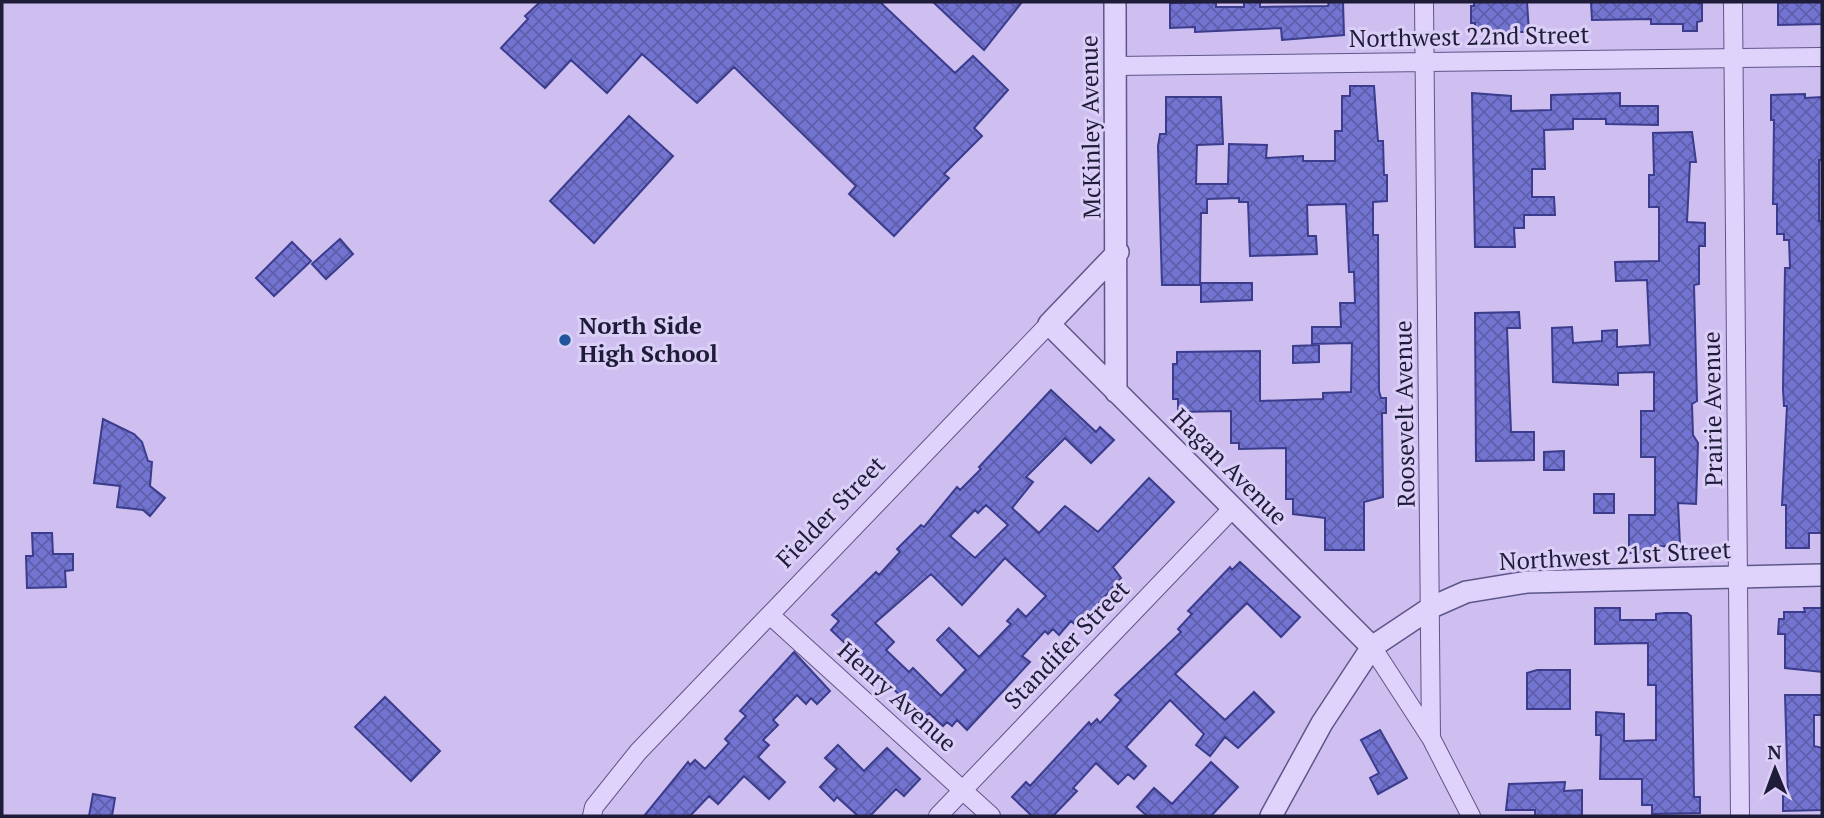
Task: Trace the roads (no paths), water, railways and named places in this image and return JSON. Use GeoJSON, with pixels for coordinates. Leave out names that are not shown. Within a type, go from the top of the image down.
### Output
{"type":"FeatureCollection","features":[{"type":"Feature","properties":{"kind":"street","name":"McKinley Avenue"},"geometry":{"type":"LineString","coordinates":[[1115,2],[1118,252],[1116,392]]}},
{"type":"Feature","properties":{"kind":"street","name":"Roosevelt Avenue"},"geometry":{"type":"LineString","coordinates":[[1424,2],[1432,738],[1471,816]]}},
{"type":"Feature","properties":{"kind":"street","name":"Prairie Avenue"},"geometry":{"type":"LineString","coordinates":[[1733,2],[1740,816]]}},
{"type":"Feature","properties":{"kind":"street","name":"Northwest 22nd Street"},"geometry":{"type":"LineString","coordinates":[[1116,66],[1822,57]]}},
{"type":"Feature","properties":{"kind":"street","name":"Fielder Street"},"geometry":{"type":"LineString","coordinates":[[592,816],[594,807],[638,752],[1118,252]]}},
{"type":"Feature","properties":{"kind":"street","name":"Hagan Avenue"},"geometry":{"type":"LineString","coordinates":[[1049,324],[1372,647]]}},
{"type":"Feature","properties":{"kind":"street","name":"Standifer Street"},"geometry":{"type":"LineString","coordinates":[[938,816],[1233,508]]}},
{"type":"Feature","properties":{"kind":"street","name":"Northwest 21st Street"},"geometry":{"type":"LineString","coordinates":[[1271,816],[1322,723],[1372,647],[1432,607],[1466,592],[1527,582],[1822,575]]}},
{"type":"Feature","properties":{"kind":"street","name":"Henry Avenue"},"geometry":{"type":"LineString","coordinates":[[769,615],[991,816]]}},
{"type":"Feature","properties":{"kind":"street"},"geometry":{"type":"LineString","coordinates":[[1372,647],[1432,738]]}},
{"type":"Feature","properties":{"kind":"place","name":"North Side High School"},"geometry":{"type":"Point","coordinates":[565,340]}}]}
